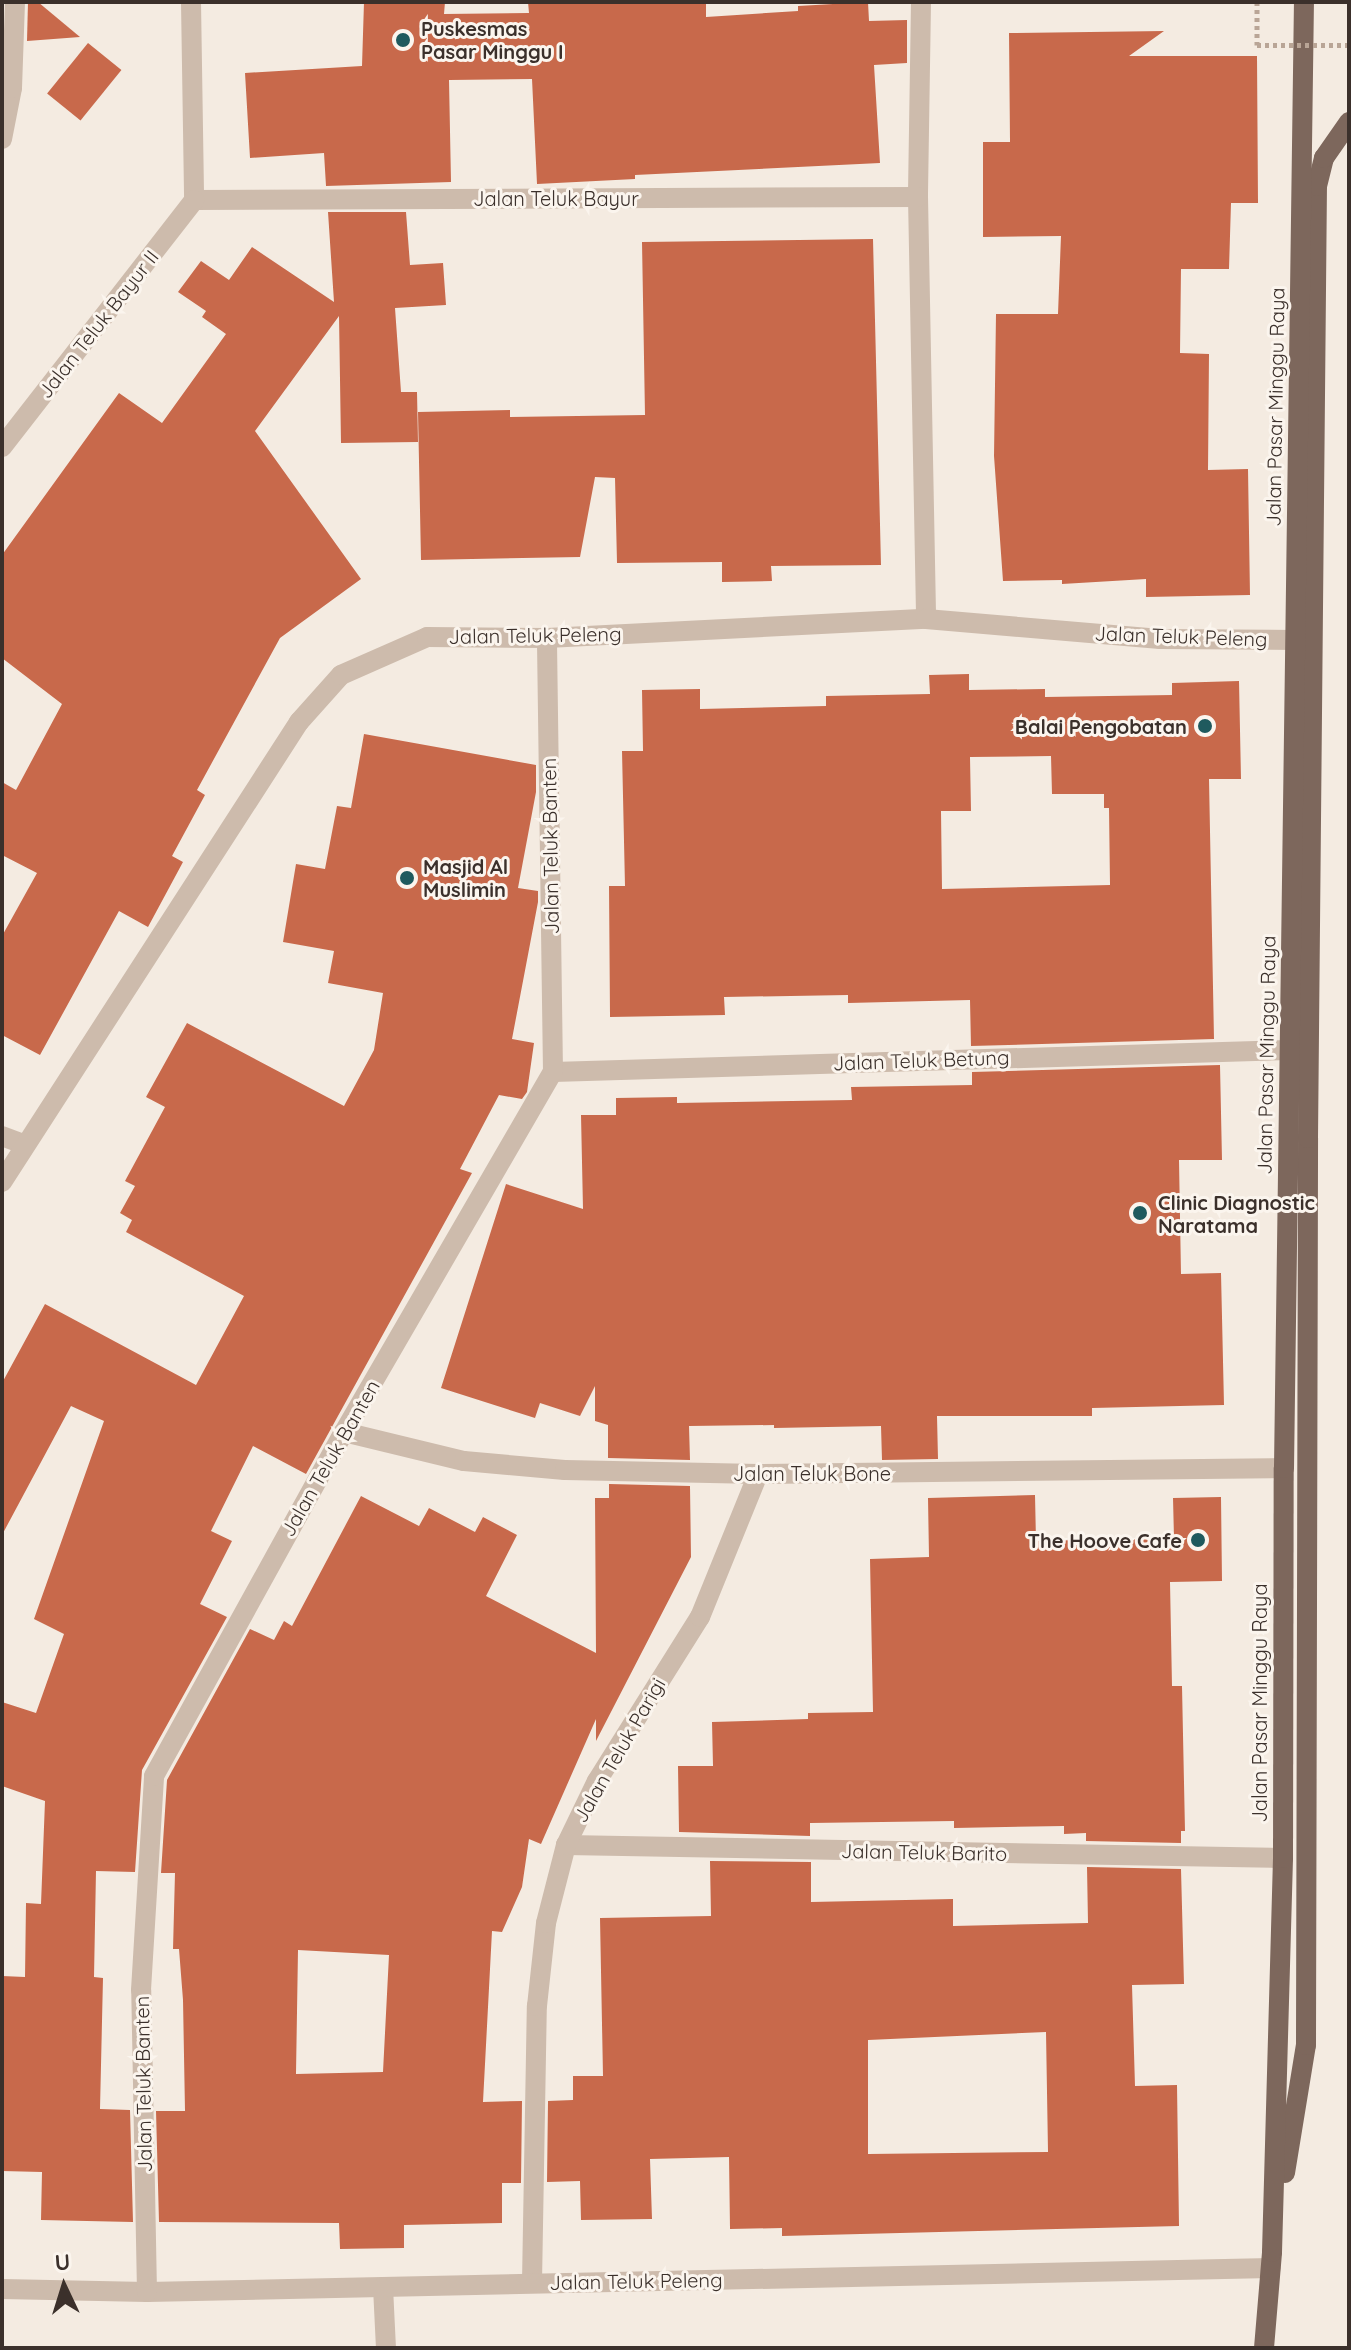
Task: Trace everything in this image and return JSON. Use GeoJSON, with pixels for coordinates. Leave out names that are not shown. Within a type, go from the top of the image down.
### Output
{"type":"FeatureCollection","features":[{"type":"Feature","properties":{"kind":"main road","name":"Jalan Pasar Minggu Raya"},"geometry":{"type":"LineString","coordinates":[[1264,2348],[1272,2253],[1283,1858],[1284,1468],[1304,2]]}},
{"type":"Feature","properties":{"kind":"main road"},"geometry":{"type":"LineString","coordinates":[[1272,2253],[1306,2045],[1308,1169],[1317,186],[1324,158],[1349,122]]}},
{"type":"Feature","properties":{"kind":"street"},"geometry":{"type":"LineString","coordinates":[[2,139],[12,88],[15,2]]}},
{"type":"Feature","properties":{"kind":"street"},"geometry":{"type":"LineString","coordinates":[[191,2],[194,200]]}},
{"type":"Feature","properties":{"kind":"street"},"geometry":{"type":"LineString","coordinates":[[921,2],[918,197],[926,619]]}},
{"type":"Feature","properties":{"kind":"street","name":"Jalan Teluk Bayur"},"geometry":{"type":"LineString","coordinates":[[194,200],[918,197]]}},
{"type":"Feature","properties":{"kind":"street","name":"Jalan Teluk Bayur II"},"geometry":{"type":"LineString","coordinates":[[2,447],[194,200]]}},
{"type":"Feature","properties":{"kind":"street","name":"Jalan Teluk Peleng"},"geometry":{"type":"LineString","coordinates":[[2,1182],[299,722],[341,675],[427,637],[547,638],[926,619],[1160,639],[1297,640]]}},
{"type":"Feature","properties":{"kind":"street","name":"Jalan Teluk Banten"},"geometry":{"type":"LineString","coordinates":[[147,2292],[141,1990],[154,1776],[344,1432],[553,1072],[547,638]]}},
{"type":"Feature","properties":{"kind":"street","name":"Jalan Teluk Betung"},"geometry":{"type":"LineString","coordinates":[[553,1072],[1290,1050]]}},
{"type":"Feature","properties":{"kind":"street"},"geometry":{"type":"LineString","coordinates":[[2,1136],[25,1145]]}},
{"type":"Feature","properties":{"kind":"street","name":"Jalan Teluk Bone"},"geometry":{"type":"LineString","coordinates":[[344,1432],[464,1461],[565,1470],[758,1474],[1284,1468]]}},
{"type":"Feature","properties":{"kind":"street","name":"Jalan Teluk Parigi"},"geometry":{"type":"LineString","coordinates":[[532,2283],[537,2006],[546,1923],[566,1845],[597,1781],[700,1617],[758,1474]]}},
{"type":"Feature","properties":{"kind":"street","name":"Jalan Teluk Barito"},"geometry":{"type":"LineString","coordinates":[[566,1845],[1283,1858]]}},
{"type":"Feature","properties":{"kind":"street","name":"Jalan Teluk Peleng"},"geometry":{"type":"LineString","coordinates":[[2,2289],[147,2292],[532,2283],[1272,2253]]}},
{"type":"Feature","properties":{"kind":"street"},"geometry":{"type":"LineString","coordinates":[[383,2287],[386,2348]]}},
{"type":"Feature","properties":{"kind":"path"},"geometry":{"type":"LineString","coordinates":[[1257,2],[1257,45],[1349,45]]}},
{"type":"Feature","properties":{"kind":"building"},"geometry":{"type":"Polygon","coordinates":[[[28,2],[38,2],[80,37],[27,41],[28,2]]]}},
{"type":"Feature","properties":{"kind":"building"},"geometry":{"type":"Polygon","coordinates":[[[364,2],[445,2],[444,14],[529,13],[528,2],[706,2],[706,17],[798,11],[798,6],[868,2],[869,21],[907,20],[907,63],[874,65],[880,163],[635,175],[635,179],[537,184],[532,79],[449,80],[451,182],[326,186],[324,153],[250,158],[245,73],[362,66],[364,2]]]}},
{"type":"Feature","properties":{"kind":"building"},"geometry":{"type":"Polygon","coordinates":[[[1164,31],[1129,56],[1257,56],[1258,203],[1231,203],[1229,269],[1181,269],[1180,353],[1209,354],[1208,470],[1248,469],[1250,595],[1146,597],[1146,579],[1062,584],[1062,580],[1003,581],[994,456],[996,314],[1058,314],[1061,236],[983,237],[983,142],[1010,142],[1009,33],[1164,31]]]}},
{"type":"Feature","properties":{"kind":"building"},"geometry":{"type":"Polygon","coordinates":[[[88,43],[121,70],[81,121],[47,94],[88,43]]]}},
{"type":"Feature","properties":{"kind":"building"},"geometry":{"type":"Polygon","coordinates":[[[328,212],[406,212],[410,265],[443,263],[446,305],[395,308],[401,392],[417,392],[418,442],[341,443],[339,316],[255,431],[361,579],[280,638],[197,790],[205,795],[172,856],[183,862],[148,927],[119,911],[40,1055],[2,1035],[2,936],[37,873],[2,855],[2,782],[16,790],[62,704],[2,658],[2,555],[119,393],[162,423],[226,334],[202,317],[206,311],[178,292],[201,261],[229,280],[252,247],[334,302],[328,212]]]}},
{"type":"Feature","properties":{"kind":"building"},"geometry":{"type":"Polygon","coordinates":[[[873,239],[881,565],[771,566],[772,581],[722,582],[722,562],[617,563],[615,478],[595,477],[580,557],[421,560],[418,412],[510,410],[510,417],[645,415],[642,242],[873,239]]]}},
{"type":"Feature","properties":{"kind":"building"},"geometry":{"type":"Polygon","coordinates":[[[969,674],[969,690],[1045,689],[1045,697],[1172,695],[1172,683],[1239,681],[1241,779],[1209,779],[1214,1039],[971,1046],[970,1000],[848,1003],[848,995],[724,997],[725,1015],[610,1017],[609,886],[625,886],[622,751],[643,751],[642,690],[700,689],[700,709],[826,706],[826,696],[930,694],[929,675],[969,674]],[[1051,756],[970,757],[971,811],[941,811],[942,889],[1110,885],[1109,808],[1104,808],[1104,794],[1052,794],[1051,756]]]}},
{"type":"Feature","properties":{"kind":"building"},"geometry":{"type":"Polygon","coordinates":[[[364,734],[536,765],[536,792],[518,888],[538,891],[538,902],[512,1039],[534,1043],[527,1092],[522,1099],[499,1095],[460,1169],[472,1173],[306,1474],[253,1446],[211,1531],[232,1541],[200,1604],[227,1617],[142,1770],[135,1872],[96,1871],[94,1977],[103,1978],[100,2109],[130,2110],[133,2222],[41,2220],[42,2172],[2,2171],[2,1976],[25,1977],[26,1903],[41,1904],[45,1801],[2,1786],[2,1702],[36,1713],[64,1634],[34,1619],[104,1421],[71,1406],[2,1535],[2,1383],[45,1304],[196,1385],[244,1296],[126,1232],[132,1220],[120,1213],[135,1186],[125,1181],[165,1107],[146,1097],[187,1023],[344,1106],[374,1050],[383,993],[328,983],[334,951],[283,942],[296,864],[325,869],[337,806],[351,808],[364,734]]]}},
{"type":"Feature","properties":{"kind":"building"},"geometry":{"type":"Polygon","coordinates":[[[1220,1065],[1222,1160],[1179,1160],[1181,1274],[1221,1273],[1224,1405],[1092,1408],[1092,1416],[937,1416],[938,1459],[882,1460],[881,1426],[689,1426],[690,1460],[608,1458],[608,1425],[595,1421],[595,1386],[580,1416],[540,1403],[535,1418],[441,1388],[506,1184],[583,1209],[581,1115],[616,1115],[616,1098],[677,1097],[677,1103],[852,1100],[851,1087],[972,1085],[972,1072],[1220,1065]]]}},
{"type":"Feature","properties":{"kind":"building"},"geometry":{"type":"Polygon","coordinates":[[[609,1484],[690,1486],[691,1557],[596,1741],[596,1719],[541,1844],[529,1839],[522,1887],[502,1932],[492,1931],[483,2102],[522,2101],[521,2183],[502,2183],[502,2223],[404,2225],[404,2248],[340,2249],[339,2223],[159,2222],[156,2111],[185,2111],[183,2000],[179,1949],[173,1949],[175,1873],[161,1873],[167,1780],[250,1629],[274,1640],[284,1621],[292,1626],[361,1496],[419,1526],[429,1508],[475,1532],[483,1517],[517,1535],[486,1596],[596,1653],[595,1498],[609,1498],[609,1484]],[[298,1950],[296,2074],[383,2072],[389,1955],[298,1950]]]}},
{"type":"Feature","properties":{"kind":"building"},"geometry":{"type":"Polygon","coordinates":[[[1035,1495],[1036,1541],[1174,1538],[1173,1498],[1221,1497],[1222,1581],[1170,1582],[1172,1686],[1182,1686],[1185,1831],[1181,1831],[1181,1843],[1086,1841],[1086,1833],[1064,1834],[1064,1826],[954,1828],[954,1821],[810,1823],[810,1836],[679,1832],[678,1766],[713,1766],[712,1722],[808,1719],[808,1713],[873,1712],[870,1559],[929,1557],[928,1498],[1035,1495]]]}},
{"type":"Feature","properties":{"kind":"building"},"geometry":{"type":"Polygon","coordinates":[[[710,1861],[811,1862],[811,1902],[953,1899],[953,1926],[1088,1923],[1087,1867],[1181,1869],[1184,1984],[1132,1985],[1135,2086],[1177,2085],[1179,2226],[782,2236],[782,2228],[730,2229],[729,2157],[650,2159],[652,2219],[581,2220],[580,2181],[547,2182],[548,2101],[573,2100],[573,2076],[603,2076],[600,1918],[711,1916],[710,1861]],[[1046,2032],[868,2040],[868,2154],[1048,2152],[1046,2032]]]}},
{"type":"Feature","properties":{"kind":"place","name":"Puskesmas Pasar Minggu I"},"geometry":{"type":"Point","coordinates":[403,40]}},
{"type":"Feature","properties":{"kind":"place","name":"Balai Pengobatan"},"geometry":{"type":"Point","coordinates":[1205,726]}},
{"type":"Feature","properties":{"kind":"place","name":"Masjid Al Muslimin"},"geometry":{"type":"Point","coordinates":[407,878]}},
{"type":"Feature","properties":{"kind":"place","name":"Clinic Diagnostic Naratama"},"geometry":{"type":"Point","coordinates":[1140,1213]}},
{"type":"Feature","properties":{"kind":"place","name":"The Hoove Cafe"},"geometry":{"type":"Point","coordinates":[1198,1540]}}]}
